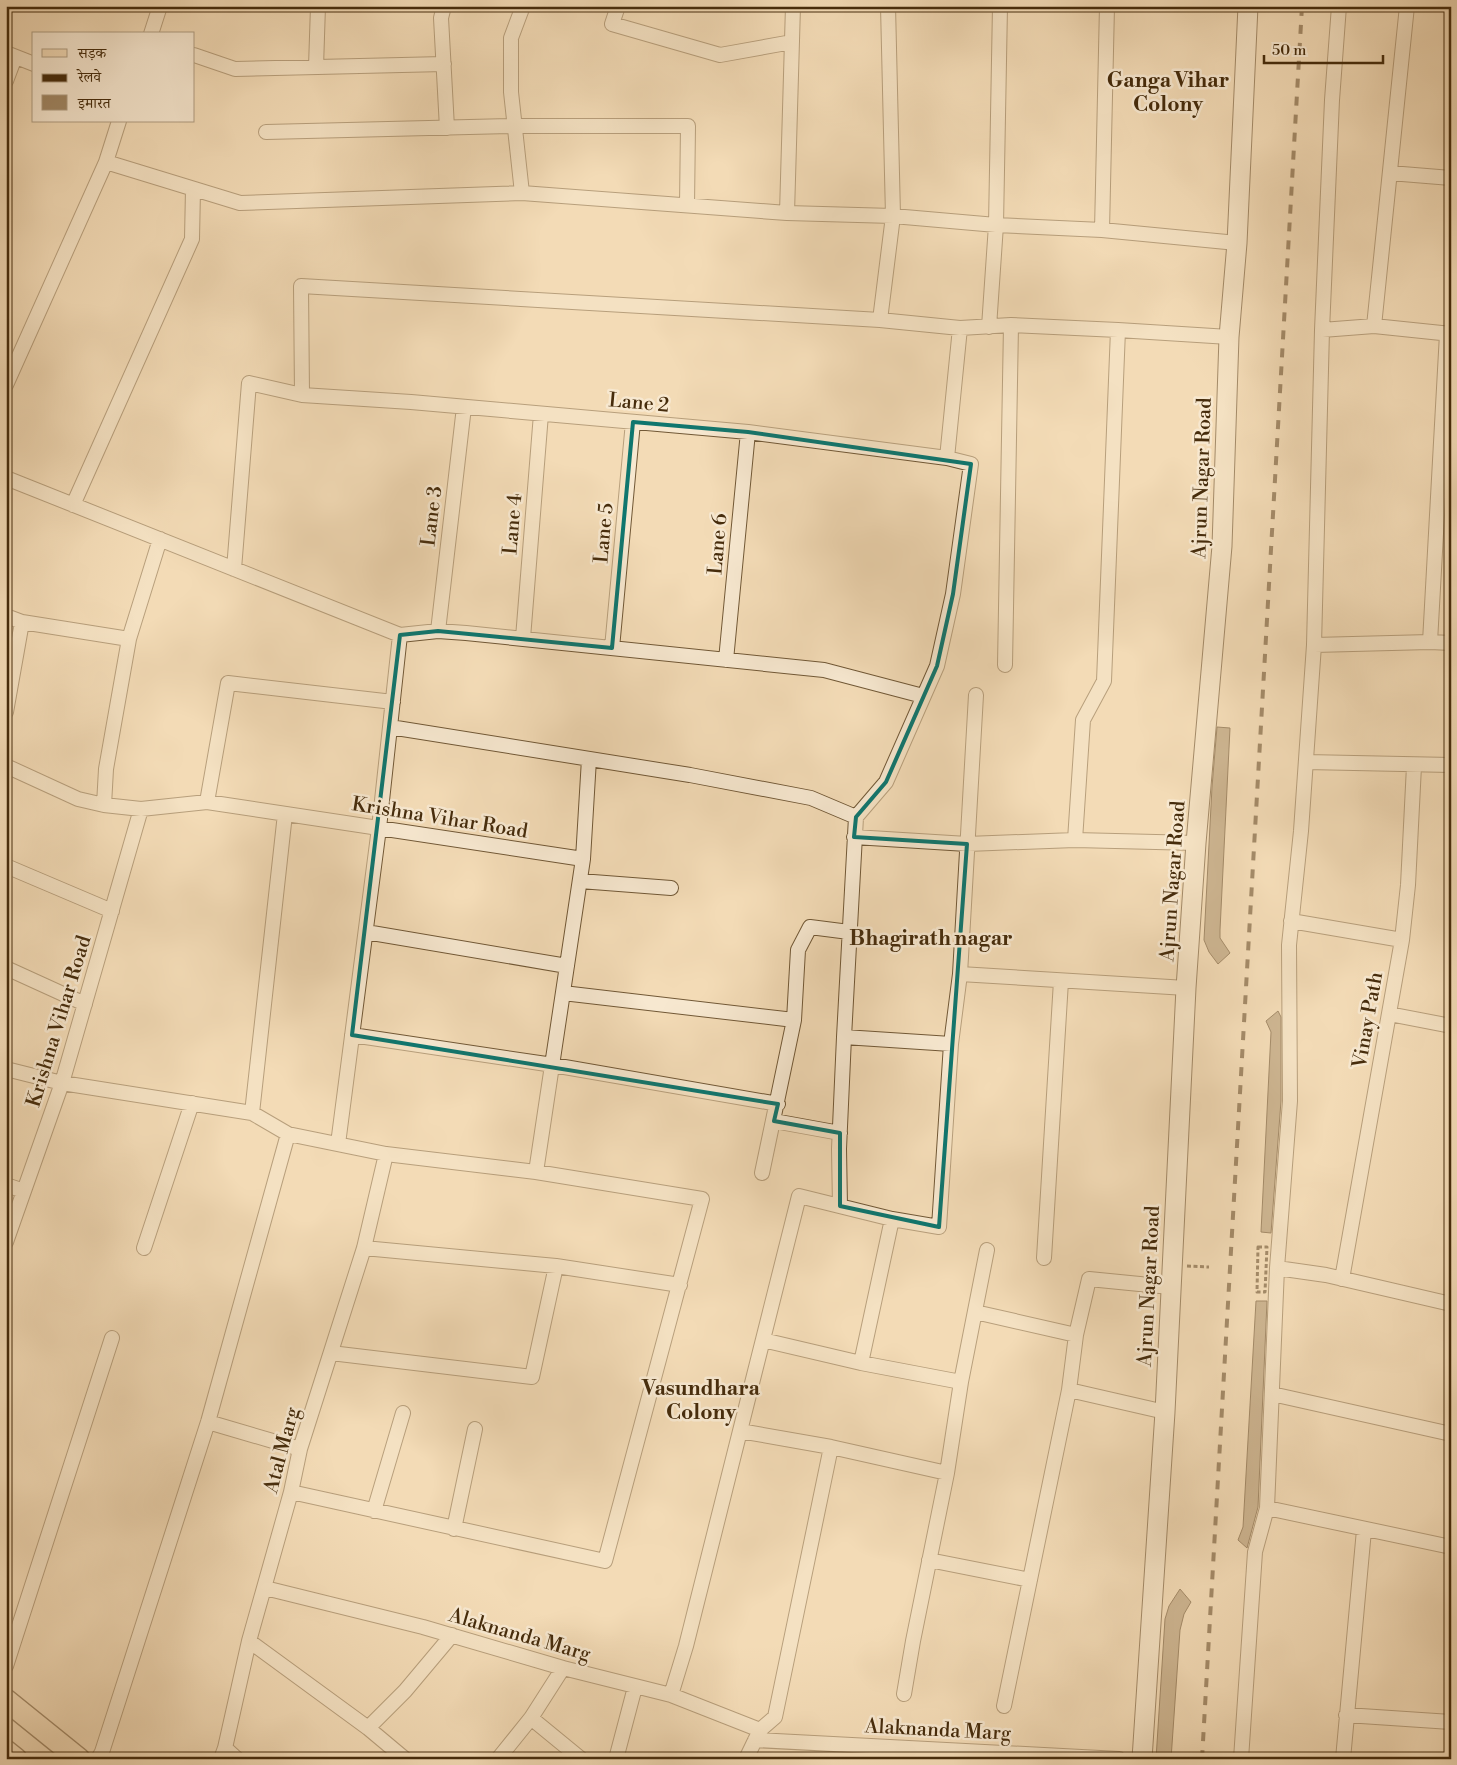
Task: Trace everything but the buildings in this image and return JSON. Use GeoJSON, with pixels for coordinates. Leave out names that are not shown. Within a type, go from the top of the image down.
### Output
{"type":"FeatureCollection","features":[{"type":"Feature","properties":{"kind":"main road"},"geometry":{"type":"LineString","coordinates":[[6,1700],[79,1759]]}},
{"type":"Feature","properties":{"kind":"main road"},"geometry":{"type":"LineString","coordinates":[[6,1751],[16,1759]]}},
{"type":"Feature","properties":{"kind":"street"},"geometry":{"type":"LineString","coordinates":[[152,32],[160,6]]}},
{"type":"Feature","properties":{"kind":"street"},"geometry":{"type":"LineString","coordinates":[[316,67],[318,6]]}},
{"type":"Feature","properties":{"kind":"street"},"geometry":{"type":"LineString","coordinates":[[444,6],[441,18],[447,128]]}},
{"type":"Feature","properties":{"kind":"street"},"geometry":{"type":"LineString","coordinates":[[522,193],[512,92],[512,38],[523,6]]}},
{"type":"Feature","properties":{"kind":"street"},"geometry":{"type":"LineString","coordinates":[[618,6],[612,24],[720,55],[792,42]]}},
{"type":"Feature","properties":{"kind":"street"},"geometry":{"type":"LineString","coordinates":[[787,213],[793,6]]}},
{"type":"Feature","properties":{"kind":"street"},"geometry":{"type":"LineString","coordinates":[[880,320],[893,216],[888,6]]}},
{"type":"Feature","properties":{"kind":"street"},"geometry":{"type":"LineString","coordinates":[[989,327],[996,225],[1000,6]]}},
{"type":"Feature","properties":{"kind":"street"},"geometry":{"type":"LineString","coordinates":[[1102,230],[1107,6]]}},
{"type":"Feature","properties":{"kind":"street","name":"Ajrun Nagar Road"},"geometry":{"type":"LineString","coordinates":[[1142,1759],[1165,1412],[1186,988],[1196,844],[1222,546],[1229,337],[1237,243],[1248,6]]}},
{"type":"Feature","properties":{"kind":"street"},"geometry":{"type":"LineString","coordinates":[[1241,1759],[1255,1552],[1267,1508],[1276,1268],[1290,1100],[1288,945],[1301,831],[1314,645],[1322,330],[1332,100],[1339,6]]}},
{"type":"Feature","properties":{"kind":"street"},"geometry":{"type":"LineString","coordinates":[[1374,326],[1407,6]]}},
{"type":"Feature","properties":{"kind":"street"},"geometry":{"type":"LineString","coordinates":[[6,81],[11,55],[32,63]]}},
{"type":"Feature","properties":{"kind":"street"},"geometry":{"type":"LineString","coordinates":[[195,55],[235,68],[444,64]]}},
{"type":"Feature","properties":{"kind":"street"},"geometry":{"type":"LineString","coordinates":[[6,385],[106,162],[119,122]]}},
{"type":"Feature","properties":{"kind":"street"},"geometry":{"type":"LineString","coordinates":[[266,132],[515,126],[688,126],[687,205]]}},
{"type":"Feature","properties":{"kind":"street"},"geometry":{"type":"LineString","coordinates":[[106,162],[240,203],[522,193],[787,213],[893,216],[996,225],[1102,230],[1237,243]]}},
{"type":"Feature","properties":{"kind":"street"},"geometry":{"type":"LineString","coordinates":[[1390,173],[1451,178]]}},
{"type":"Feature","properties":{"kind":"street"},"geometry":{"type":"LineString","coordinates":[[74,505],[192,239],[193,189]]}},
{"type":"Feature","properties":{"kind":"street"},"geometry":{"type":"LineString","coordinates":[[302,395],[301,286],[880,320],[960,328],[1011,325],[1229,337]]}},
{"type":"Feature","properties":{"kind":"street"},"geometry":{"type":"LineString","coordinates":[[1005,665],[1011,325]]}},
{"type":"Feature","properties":{"kind":"street"},"geometry":{"type":"LineString","coordinates":[[1322,330],[1374,326],[1449,334],[1430,642]]}},
{"type":"Feature","properties":{"kind":"street"},"geometry":{"type":"LineString","coordinates":[[947,458],[960,328]]}},
{"type":"Feature","properties":{"kind":"street"},"geometry":{"type":"LineString","coordinates":[[1074,840],[1084,720],[1104,681],[1118,330]]}},
{"type":"Feature","properties":{"kind":"street","name":"Lane 2"},"geometry":{"type":"LineString","coordinates":[[234,569],[249,383],[302,395],[748,432],[947,458],[971,464],[954,594],[937,666],[922,696]]}},
{"type":"Feature","properties":{"kind":"street","name":"Lane 3"},"geometry":{"type":"LineString","coordinates":[[438,631],[464,407]]}},
{"type":"Feature","properties":{"kind":"street","name":"Lane 4"},"geometry":{"type":"LineString","coordinates":[[523,638],[541,414]]}},
{"type":"Feature","properties":{"kind":"street","name":"Lane 5"},"geometry":{"type":"LineString","coordinates":[[612,648],[634,422]]}},
{"type":"Feature","properties":{"kind":"street","name":"Lane 6"},"geometry":{"type":"LineString","coordinates":[[726,660],[748,432]]}},
{"type":"Feature","properties":{"kind":"street"},"geometry":{"type":"LineString","coordinates":[[6,478],[400,635],[438,631],[523,638],[824,670],[922,696],[886,782],[856,817],[840,1133],[840,1206]]}},
{"type":"Feature","properties":{"kind":"street"},"geometry":{"type":"LineString","coordinates":[[104,805],[106,769],[129,639],[160,539]]}},
{"type":"Feature","properties":{"kind":"street"},"geometry":{"type":"LineString","coordinates":[[6,616],[22,622],[129,639]]}},
{"type":"Feature","properties":{"kind":"street"},"geometry":{"type":"LineString","coordinates":[[6,712],[22,622]]}},
{"type":"Feature","properties":{"kind":"street"},"geometry":{"type":"LineString","coordinates":[[338,1144],[379,828],[400,635]]}},
{"type":"Feature","properties":{"kind":"street"},"geometry":{"type":"LineString","coordinates":[[1314,645],[1430,642],[1451,644]]}},
{"type":"Feature","properties":{"kind":"street"},"geometry":{"type":"LineString","coordinates":[[207,802],[228,683],[393,702]]}},
{"type":"Feature","properties":{"kind":"street"},"geometry":{"type":"LineString","coordinates":[[670,1695],[686,1646],[799,1196],[892,1220],[939,1227],[951,1044],[960,974],[976,695]]}},
{"type":"Feature","properties":{"kind":"street"},"geometry":{"type":"LineString","coordinates":[[390,727],[690,775],[811,798],[856,817]]}},
{"type":"Feature","properties":{"kind":"street"},"geometry":{"type":"LineString","coordinates":[[536,1172],[583,859],[589,759]]}},
{"type":"Feature","properties":{"kind":"street"},"geometry":{"type":"LineString","coordinates":[[1306,762],[1414,766],[1451,765]]}},
{"type":"Feature","properties":{"kind":"street","name":"Krishna Vihar Road"},"geometry":{"type":"LineString","coordinates":[[6,766],[78,799],[104,805],[142,809],[207,802],[583,859]]}},
{"type":"Feature","properties":{"kind":"street","name":"Vinay Path"},"geometry":{"type":"LineString","coordinates":[[1342,1279],[1402,940],[1408,885],[1414,766]]}},
{"type":"Feature","properties":{"kind":"street","name":"Krishna Vihar Road"},"geometry":{"type":"LineString","coordinates":[[6,1242],[62,1083],[142,809]]}},
{"type":"Feature","properties":{"kind":"street"},"geometry":{"type":"LineString","coordinates":[[252,1114],[285,814]]}},
{"type":"Feature","properties":{"kind":"street"},"geometry":{"type":"LineString","coordinates":[[854,837],[967,844],[1074,840],[1196,844]]}},
{"type":"Feature","properties":{"kind":"street"},"geometry":{"type":"LineString","coordinates":[[6,866],[112,911]]}},
{"type":"Feature","properties":{"kind":"street"},"geometry":{"type":"LineString","coordinates":[[580,881],[671,888]]}},
{"type":"Feature","properties":{"kind":"street"},"geometry":{"type":"LineString","coordinates":[[1291,921],[1402,940]]}},
{"type":"Feature","properties":{"kind":"street"},"geometry":{"type":"LineString","coordinates":[[762,1174],[794,1020],[798,950],[810,927],[849,932]]}},
{"type":"Feature","properties":{"kind":"street"},"geometry":{"type":"LineString","coordinates":[[366,932],[567,966]]}},
{"type":"Feature","properties":{"kind":"street"},"geometry":{"type":"LineString","coordinates":[[6,968],[85,1004]]}},
{"type":"Feature","properties":{"kind":"street"},"geometry":{"type":"LineString","coordinates":[[960,974],[1186,988]]}},
{"type":"Feature","properties":{"kind":"street"},"geometry":{"type":"LineString","coordinates":[[1044,1258],[1061,981]]}},
{"type":"Feature","properties":{"kind":"street"},"geometry":{"type":"LineString","coordinates":[[563,993],[794,1020]]}},
{"type":"Feature","properties":{"kind":"street"},"geometry":{"type":"LineString","coordinates":[[1389,1014],[1451,1026]]}},
{"type":"Feature","properties":{"kind":"street"},"geometry":{"type":"LineString","coordinates":[[352,1035],[552,1064],[778,1104]]}},
{"type":"Feature","properties":{"kind":"street"},"geometry":{"type":"LineString","coordinates":[[844,1037],[951,1044]]}},
{"type":"Feature","properties":{"kind":"street"},"geometry":{"type":"LineString","coordinates":[[6,1069],[62,1083],[252,1114],[288,1134],[386,1154],[536,1172],[702,1199],[605,1561],[291,1492]]}},
{"type":"Feature","properties":{"kind":"street"},"geometry":{"type":"LineString","coordinates":[[144,1248],[192,1103]]}},
{"type":"Feature","properties":{"kind":"street"},"geometry":{"type":"LineString","coordinates":[[774,1121],[840,1133]]}},
{"type":"Feature","properties":{"kind":"street"},"geometry":{"type":"LineString","coordinates":[[98,1759],[102,1752],[208,1422],[288,1134]]}},
{"type":"Feature","properties":{"kind":"street","name":"Atal Marg"},"geometry":{"type":"LineString","coordinates":[[223,1753],[249,1641],[291,1492],[300,1449],[364,1248],[386,1154]]}},
{"type":"Feature","properties":{"kind":"street"},"geometry":{"type":"LineString","coordinates":[[6,1186],[24,1190]]}},
{"type":"Feature","properties":{"kind":"street"},"geometry":{"type":"LineString","coordinates":[[861,1363],[892,1220]]}},
{"type":"Feature","properties":{"kind":"street"},"geometry":{"type":"LineString","coordinates":[[364,1248],[556,1266],[680,1285]]}},
{"type":"Feature","properties":{"kind":"street"},"geometry":{"type":"LineString","coordinates":[[904,1694],[947,1473],[961,1382],[988,1250]]}},
{"type":"Feature","properties":{"kind":"street"},"geometry":{"type":"LineString","coordinates":[[331,1353],[532,1377],[556,1266]]}},
{"type":"Feature","properties":{"kind":"street"},"geometry":{"type":"LineString","coordinates":[[1276,1268],[1450,1299]]}},
{"type":"Feature","properties":{"kind":"street"},"geometry":{"type":"LineString","coordinates":[[1004,1706],[1069,1390],[1076,1335],[1089,1280],[1170,1287]]}},
{"type":"Feature","properties":{"kind":"street"},"geometry":{"type":"LineString","coordinates":[[975,1312],[1076,1335]]}},
{"type":"Feature","properties":{"kind":"street"},"geometry":{"type":"LineString","coordinates":[[6,1666],[112,1338]]}},
{"type":"Feature","properties":{"kind":"street"},"geometry":{"type":"LineString","coordinates":[[763,1340],[861,1363],[961,1382]]}},
{"type":"Feature","properties":{"kind":"street"},"geometry":{"type":"LineString","coordinates":[[1069,1390],[1165,1412]]}},
{"type":"Feature","properties":{"kind":"street"},"geometry":{"type":"LineString","coordinates":[[1272,1394],[1451,1434]]}},
{"type":"Feature","properties":{"kind":"street"},"geometry":{"type":"LineString","coordinates":[[374,1511],[403,1413]]}},
{"type":"Feature","properties":{"kind":"street"},"geometry":{"type":"LineString","coordinates":[[208,1422],[300,1449]]}},
{"type":"Feature","properties":{"kind":"street"},"geometry":{"type":"LineString","coordinates":[[454,1529],[475,1429]]}},
{"type":"Feature","properties":{"kind":"street"},"geometry":{"type":"LineString","coordinates":[[740,1430],[830,1447],[947,1473]]}},
{"type":"Feature","properties":{"kind":"street"},"geometry":{"type":"LineString","coordinates":[[746,1759],[757,1735],[775,1717],[830,1447]]}},
{"type":"Feature","properties":{"kind":"street"},"geometry":{"type":"LineString","coordinates":[[1267,1508],[1451,1547]]}},
{"type":"Feature","properties":{"kind":"street"},"geometry":{"type":"LineString","coordinates":[[1343,1759],[1364,1530]]}},
{"type":"Feature","properties":{"kind":"street"},"geometry":{"type":"LineString","coordinates":[[929,1560],[1030,1580]]}},
{"type":"Feature","properties":{"kind":"street","name":"Alaknanda Marg"},"geometry":{"type":"LineString","coordinates":[[265,1588],[422,1626],[563,1668],[670,1695],[757,1735],[1119,1759]]}},
{"type":"Feature","properties":{"kind":"street"},"geometry":{"type":"LineString","coordinates":[[368,1728],[405,1691],[452,1635]]}},
{"type":"Feature","properties":{"kind":"street"},"geometry":{"type":"LineString","coordinates":[[249,1641],[368,1728],[405,1759]]}},
{"type":"Feature","properties":{"kind":"street"},"geometry":{"type":"LineString","coordinates":[[498,1759],[531,1718],[563,1668]]}},
{"type":"Feature","properties":{"kind":"street"},"geometry":{"type":"LineString","coordinates":[[616,1759],[635,1687]]}},
{"type":"Feature","properties":{"kind":"street"},"geometry":{"type":"LineString","coordinates":[[1346,1715],[1450,1718]]}},
{"type":"Feature","properties":{"kind":"street"},"geometry":{"type":"LineString","coordinates":[[531,1718],[581,1759]]}},
{"type":"Feature","properties":{"kind":"street"},"geometry":{"type":"LineString","coordinates":[[223,1753],[237,1759]]}},
{"type":"Feature","properties":{"kind":"path"},"geometry":{"type":"LineString","coordinates":[[1257,1292],[1258,1247]]}},
{"type":"Feature","properties":{"kind":"highlighted area"},"geometry":{"type":"Polygon","coordinates":[[[633,422],[748,432],[971,464],[953,594],[937,666],[886,782],[856,817],[854,837],[967,844],[939,1227],[840,1206],[840,1133],[774,1121],[778,1104],[352,1035],[400,635],[438,631],[612,648],[633,422]]]}},
{"type":"Feature","properties":{"kind":"railway"},"geometry":{"type":"LineString","coordinates":[[1202,1759],[1302,6]]}},
{"type":"Feature","properties":{"kind":"district","name":"Ganga Vihar Colony"},"geometry":{"type":"Point","coordinates":[1168,92]}},
{"type":"Feature","properties":{"kind":"district","name":"Bhagirath nagar"},"geometry":{"type":"Point","coordinates":[931,938]}},
{"type":"Feature","properties":{"kind":"district","name":"Vasundhara Colony"},"geometry":{"type":"Point","coordinates":[701,1400]}}]}
